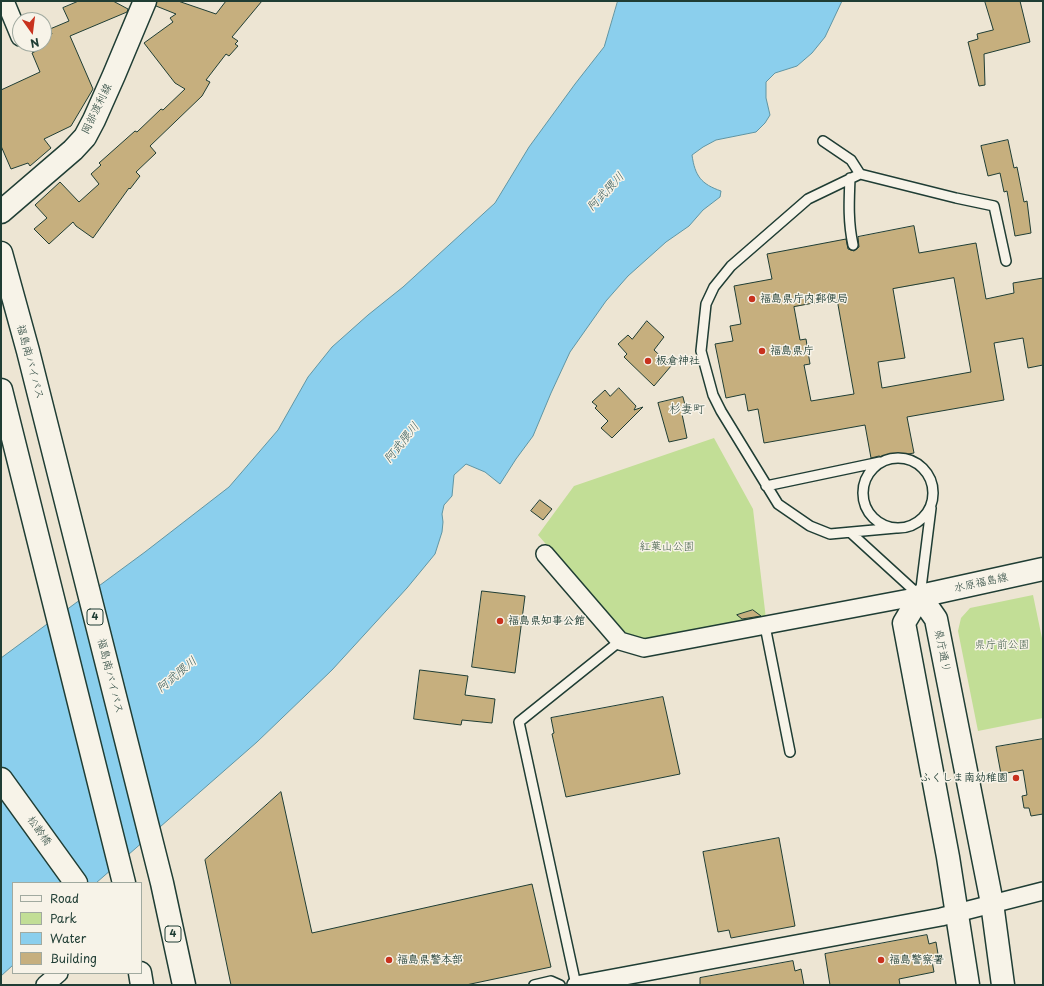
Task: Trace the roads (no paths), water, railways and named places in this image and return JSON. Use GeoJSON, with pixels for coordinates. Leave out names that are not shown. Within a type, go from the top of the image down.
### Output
{"type":"FeatureCollection","features":[{"type":"Feature","properties":{"kind":"main road","name":"岡部渡利線"},"geometry":{"type":"LineString","coordinates":[[1,212],[73,150],[85,137],[114,75],[144,1]]}},
{"type":"Feature","properties":{"kind":"main road","name":"福島南バイパス"},"geometry":{"type":"LineString","coordinates":[[4,262],[28,351],[162,883],[184,985]]}},
{"type":"Feature","properties":{"kind":"main road"},"geometry":{"type":"LineString","coordinates":[[1,390],[124,882]]}},
{"type":"Feature","properties":{"kind":"main road","name":"水原福島線"},"geometry":{"type":"LineString","coordinates":[[920,596],[1043,569]]}},
{"type":"Feature","properties":{"kind":"main road"},"geometry":{"type":"LineString","coordinates":[[920,596],[904,623],[948,857],[968,985]]}},
{"type":"Feature","properties":{"kind":"main road","name":"県庁通り"},"geometry":{"type":"LineString","coordinates":[[920,596],[936,619],[992,903],[1003,985]]}},
{"type":"Feature","properties":{"kind":"main road","name":"松齢橋"},"geometry":{"type":"LineString","coordinates":[[1,779],[75,882]]}},
{"type":"Feature","properties":{"kind":"main road"},"geometry":{"type":"LineString","coordinates":[[130,974],[136,985]]}},
{"type":"Feature","properties":{"kind":"main road"},"geometry":{"type":"LineString","coordinates":[[140,974],[142,985]]}},
{"type":"Feature","properties":{"kind":"street"},"geometry":{"type":"LineString","coordinates":[[5,1],[12,18]]}},
{"type":"Feature","properties":{"kind":"street"},"geometry":{"type":"LineString","coordinates":[[545,554],[620,641],[644,648],[920,596]]}},
{"type":"Feature","properties":{"kind":"street"},"geometry":{"type":"LineString","coordinates":[[576,985],[957,913],[1043,891]]}},
{"type":"Feature","properties":{"kind":"street"},"geometry":{"type":"LineString","coordinates":[[45,985],[58,974]]}},
{"type":"Feature","properties":{"kind":"lane"},"geometry":{"type":"LineString","coordinates":[[823,141],[851,160],[860,174]]}},
{"type":"Feature","properties":{"kind":"lane"},"geometry":{"type":"LineString","coordinates":[[932,503],[926,513],[918,521],[908,527],[830,534],[810,526],[778,504],[721,411],[713,395],[701,351],[706,304],[714,287],[731,266],[808,199],[860,174],[994,206],[1006,260]]}},
{"type":"Feature","properties":{"kind":"lane"},"geometry":{"type":"LineString","coordinates":[[850,178],[848,207],[849,227],[853,246]]}},
{"type":"Feature","properties":{"kind":"lane"},"geometry":{"type":"LineString","coordinates":[[766,486],[894,458],[906,459],[916,463],[925,471],[930,480],[933,492],[920,596]]}},
{"type":"Feature","properties":{"kind":"lane"},"geometry":{"type":"LineString","coordinates":[[883,461],[873,467],[866,477],[863,488],[863,500],[867,511],[875,520],[885,526],[896,528]]}},
{"type":"Feature","properties":{"kind":"lane"},"geometry":{"type":"LineString","coordinates":[[851,533],[920,596]]}},
{"type":"Feature","properties":{"kind":"lane"},"geometry":{"type":"LineString","coordinates":[[765,626],[790,752]]}},
{"type":"Feature","properties":{"kind":"lane"},"geometry":{"type":"LineString","coordinates":[[576,985],[519,722],[620,641]]}},
{"type":"Feature","properties":{"kind":"lane"},"geometry":{"type":"LineString","coordinates":[[534,985],[551,981],[560,985]]}},
{"type":"Feature","properties":{"kind":"water","name":"阿武隈川"},"geometry":{"type":"Polygon","coordinates":[[[618,1],[842,1],[825,37],[812,53],[797,66],[775,73],[766,82],[766,98],[770,115],[765,123],[756,132],[716,140],[692,155],[697,174],[708,185],[721,191],[720,197],[703,210],[689,226],[666,242],[628,276],[606,301],[570,352],[533,436],[500,484],[485,472],[466,464],[454,475],[452,496],[444,505],[442,514],[442,532],[435,554],[407,588],[332,670],[257,742],[97,882],[12,882],[12,966],[1,976],[1,658],[145,552],[229,487],[278,430],[308,377],[332,347],[368,315],[403,287],[495,203],[529,147],[604,47],[618,1]]]}},
{"type":"Feature","properties":{"kind":"place","name":"福島県庁内郵便局"},"geometry":{"type":"Point","coordinates":[752,299]}},
{"type":"Feature","properties":{"kind":"place","name":"福島県庁"},"geometry":{"type":"Point","coordinates":[762,351]}},
{"type":"Feature","properties":{"kind":"place","name":"板倉神社"},"geometry":{"type":"Point","coordinates":[648,361]}},
{"type":"Feature","properties":{"kind":"place","name":"福島県知事公館"},"geometry":{"type":"Point","coordinates":[500,621]}},
{"type":"Feature","properties":{"kind":"place","name":"ふくしま南幼稚園"},"geometry":{"type":"Point","coordinates":[1016,778]}},
{"type":"Feature","properties":{"kind":"place","name":"福島県警本部"},"geometry":{"type":"Point","coordinates":[389,960]}},
{"type":"Feature","properties":{"kind":"place","name":"福島警察署"},"geometry":{"type":"Point","coordinates":[881,960]}},
{"type":"Feature","properties":{"kind":"district","name":"杉妻町"},"geometry":{"type":"Point","coordinates":[687,410]}},
{"type":"Feature","properties":{"kind":"park label","name":"紅葉山公園"},"geometry":{"type":"Point","coordinates":[667,547]}},
{"type":"Feature","properties":{"kind":"park label","name":"県庁前公園"},"geometry":{"type":"Point","coordinates":[1002,645]}}]}
